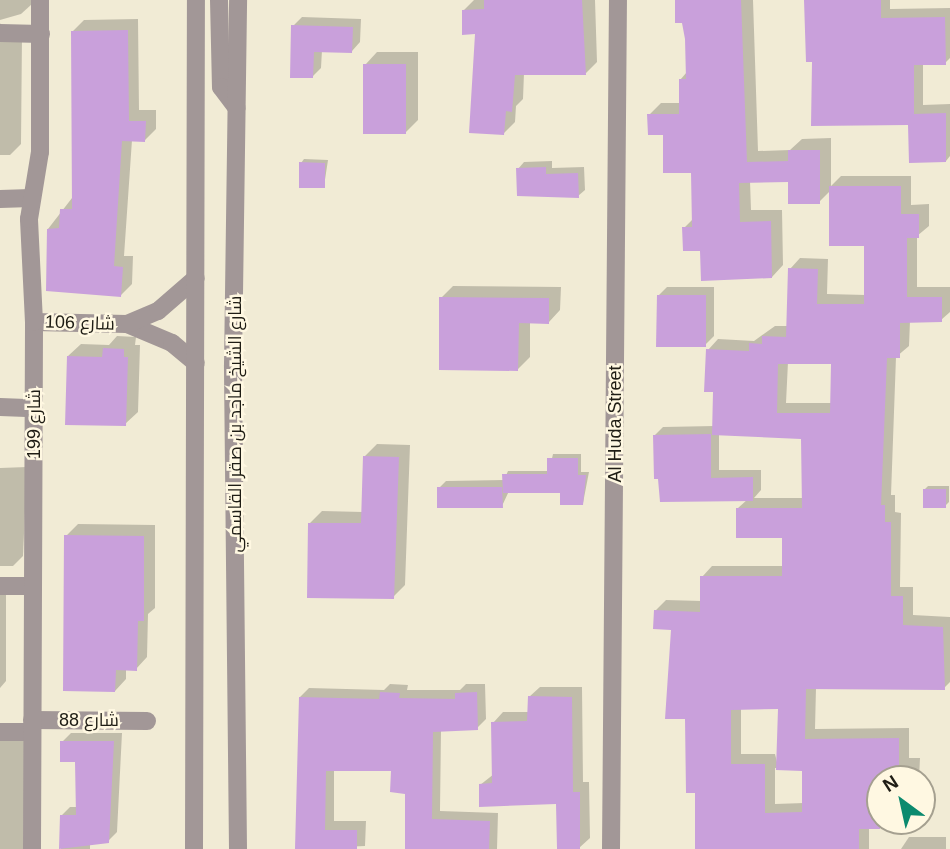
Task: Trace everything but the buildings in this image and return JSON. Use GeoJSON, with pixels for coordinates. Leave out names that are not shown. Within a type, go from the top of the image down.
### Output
{"type":"FeatureCollection","features":[{"type":"Feature","properties":{"kind":"street","name":"شارع 199"},"geometry":{"type":"LineString","coordinates":[[32,849],[34,322],[30,198],[40,152],[40,0]]}},
{"type":"Feature","properties":{"kind":"street"},"geometry":{"type":"LineString","coordinates":[[194,849],[196,0]]}},
{"type":"Feature","properties":{"kind":"street"},"geometry":{"type":"LineString","coordinates":[[219,0],[221,87],[237,108]]}},
{"type":"Feature","properties":{"kind":"street","name":"شارع الشيخ ماجد بن صقر القاسمي"},"geometry":{"type":"LineString","coordinates":[[238,0],[233,365],[238,849]]}},
{"type":"Feature","properties":{"kind":"street","name":"Al Huda Street"},"geometry":{"type":"LineString","coordinates":[[611,849],[618,0]]}},
{"type":"Feature","properties":{"kind":"street"},"geometry":{"type":"LineString","coordinates":[[0,33],[41,34]]}},
{"type":"Feature","properties":{"kind":"street"},"geometry":{"type":"LineString","coordinates":[[0,199],[30,198]]}},
{"type":"Feature","properties":{"kind":"street","name":"شارع 106"},"geometry":{"type":"LineString","coordinates":[[127,324],[158,311],[196,278]]}},
{"type":"Feature","properties":{"kind":"street","name":"شارع 106"},"geometry":{"type":"LineString","coordinates":[[34,322],[127,324],[172,343],[197,363]]}},
{"type":"Feature","properties":{"kind":"street"},"geometry":{"type":"LineString","coordinates":[[0,407],[33,408]]}},
{"type":"Feature","properties":{"kind":"street"},"geometry":{"type":"LineString","coordinates":[[0,586],[33,586]]}},
{"type":"Feature","properties":{"kind":"street","name":"شارع 88"},"geometry":{"type":"LineString","coordinates":[[0,732],[32,726],[147,720]]}}]}
